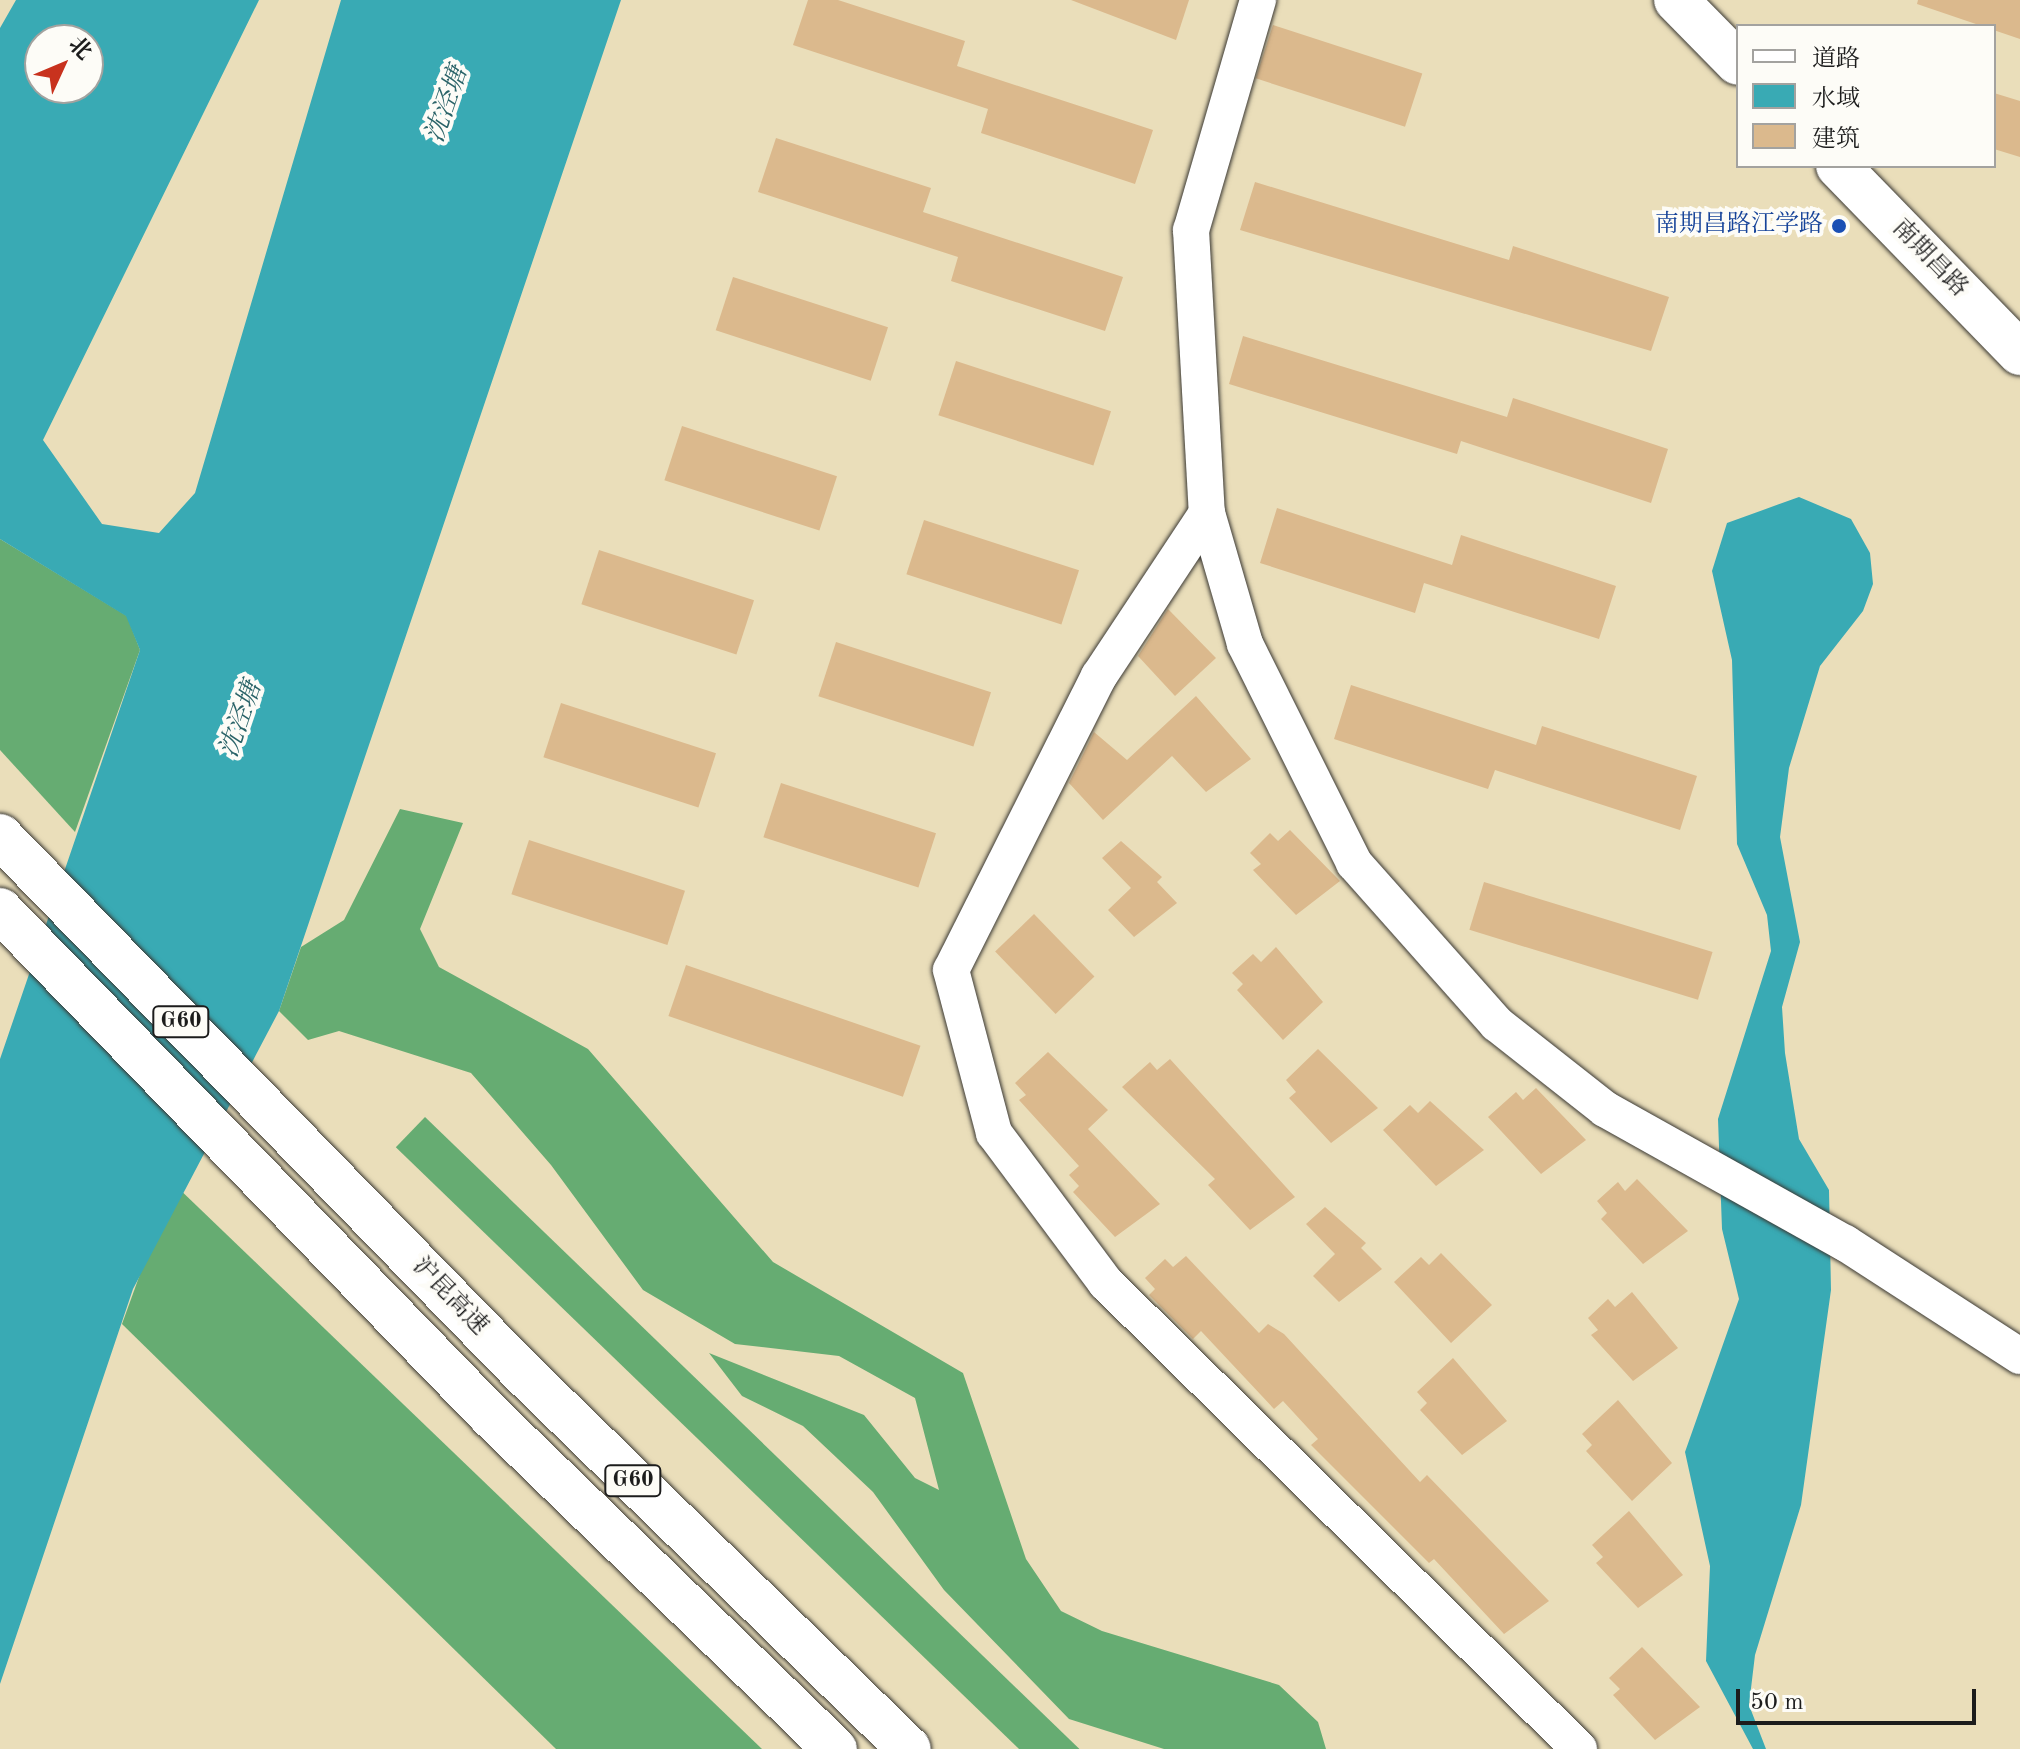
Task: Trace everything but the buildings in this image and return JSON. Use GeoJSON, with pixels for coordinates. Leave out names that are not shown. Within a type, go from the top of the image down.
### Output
{"type":"FeatureCollection","features":[{"type":"Feature","properties":{"kind":"main road"},"geometry":{"type":"LineString","coordinates":[[1676,0],[1736,61]]}},
{"type":"Feature","properties":{"kind":"main road","name":"南期昌路"},"geometry":{"type":"LineString","coordinates":[[1840,168],[2020,353]]}},
{"type":"Feature","properties":{"kind":"main road","name":"沪昆高速"},"geometry":{"type":"LineString","coordinates":[[0,836],[362,1208],[909,1749]]}},
{"type":"Feature","properties":{"kind":"main road","name":"G60"},"geometry":{"type":"LineString","coordinates":[[0,910],[324,1245],[835,1749]]}},
{"type":"Feature","properties":{"kind":"street"},"geometry":{"type":"LineString","coordinates":[[1258,0],[1191,230],[1207,513],[1245,644],[1354,863],[1497,1024],[1605,1109],[1845,1243],[2020,1356]]}},
{"type":"Feature","properties":{"kind":"street"},"geometry":{"type":"LineString","coordinates":[[1207,513],[1099,676],[951,970],[994,1133],[1106,1283],[1579,1749]]}},
{"type":"Feature","properties":{"kind":"green space"},"geometry":{"type":"Polygon","coordinates":[[[0,539],[127,616],[140,650],[75,832],[0,750],[0,539]]]}},
{"type":"Feature","properties":{"kind":"green space"},"geometry":{"type":"Polygon","coordinates":[[[400,809],[463,823],[420,929],[439,967],[588,1049],[773,1262],[963,1373],[1026,1559],[1061,1611],[1102,1631],[1279,1685],[1318,1722],[1326,1749],[1164,1749],[1069,1719],[944,1590],[873,1492],[803,1426],[742,1396],[709,1353],[864,1415],[915,1478],[939,1490],[915,1398],[839,1356],[735,1344],[643,1290],[551,1165],[471,1073],[339,1031],[308,1040],[279,1011],[301,947],[344,920],[400,809]]]}},
{"type":"Feature","properties":{"kind":"green space"},"geometry":{"type":"Polygon","coordinates":[[[425,1117],[1079,1749],[1019,1749],[396,1147],[425,1117]]]}},
{"type":"Feature","properties":{"kind":"green space"},"geometry":{"type":"Polygon","coordinates":[[[173,1183],[762,1749],[556,1749],[122,1324],[173,1183]]]}},
{"type":"Feature","properties":{"kind":"water","name":"沈泾塘"},"geometry":{"type":"Polygon","coordinates":[[[16,0],[259,0],[43,440],[102,524],[159,533],[195,493],[341,0],[621,0],[279,1011],[133,1289],[0,1684],[0,1059],[140,650],[126,616],[0,539],[0,28],[16,0]]]}},
{"type":"Feature","properties":{"kind":"water"},"geometry":{"type":"Polygon","coordinates":[[[1799,497],[1851,519],[1870,553],[1873,584],[1863,611],[1820,666],[1789,768],[1780,837],[1800,942],[1782,1007],[1785,1053],[1799,1139],[1829,1190],[1831,1290],[1801,1505],[1755,1655],[1749,1705],[1766,1749],[1753,1749],[1706,1661],[1710,1566],[1685,1452],[1739,1299],[1722,1229],[1718,1119],[1771,951],[1767,915],[1737,844],[1732,660],[1712,571],[1727,523],[1799,497]]]}},
{"type":"Feature","properties":{"kind":"place","name":"南期昌路江学路"},"geometry":{"type":"Point","coordinates":[1839,226]}}]}
